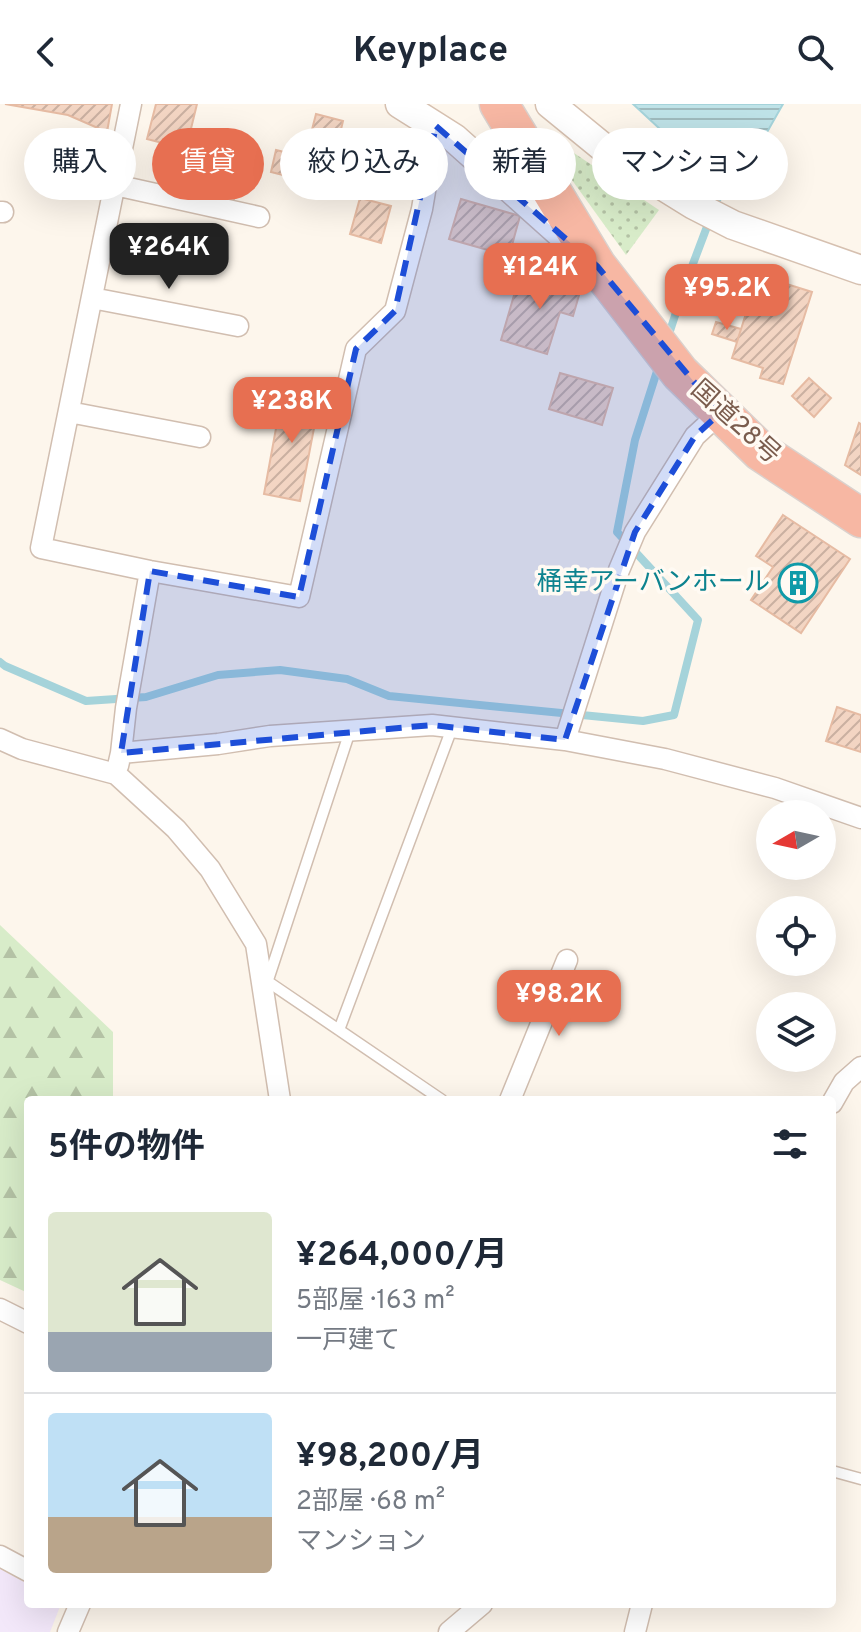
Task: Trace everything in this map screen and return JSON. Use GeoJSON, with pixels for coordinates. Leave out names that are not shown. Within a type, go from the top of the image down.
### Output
{"type":"FeatureCollection","features":[{"type":"Feature","properties":{"kind":"highway","name":"国道28号"},"geometry":{"type":"LineString","coordinates":[[499,104],[597,266],[680,373],[761,452],[861,518]]}},
{"type":"Feature","properties":{"kind":"street"},"geometry":{"type":"LineString","coordinates":[[126,128],[131,104]]}},
{"type":"Feature","properties":{"kind":"street"},"geometry":{"type":"LineString","coordinates":[[400,104],[454,138],[597,266]]}},
{"type":"Feature","properties":{"kind":"street"},"geometry":{"type":"LineString","coordinates":[[550,104],[610,153],[694,205],[733,225],[861,270]]}},
{"type":"Feature","properties":{"kind":"street"},"geometry":{"type":"LineString","coordinates":[[112,200],[41,548],[299,597],[356,349],[395,311],[422,209],[436,126]]}},
{"type":"Feature","properties":{"kind":"street"},"geometry":{"type":"LineString","coordinates":[[136,190],[259,217]]}},
{"type":"Feature","properties":{"kind":"street"},"geometry":{"type":"LineString","coordinates":[[92,298],[238,326]]}},
{"type":"Feature","properties":{"kind":"street"},"geometry":{"type":"LineString","coordinates":[[69,412],[200,437]]}},
{"type":"Feature","properties":{"kind":"street"},"geometry":{"type":"LineString","coordinates":[[565,740],[619,570],[635,532],[695,436],[720,413]]}},
{"type":"Feature","properties":{"kind":"street"},"geometry":{"type":"LineString","coordinates":[[116,774],[150,571]]}},
{"type":"Feature","properties":{"kind":"street"},"geometry":{"type":"LineString","coordinates":[[121,753],[270,736],[432,725],[565,740],[665,759],[775,788],[861,818]]}},
{"type":"Feature","properties":{"kind":"street"},"geometry":{"type":"LineString","coordinates":[[0,739],[22,749],[116,774],[176,829],[210,869],[256,944],[279,1096]]}},
{"type":"Feature","properties":{"kind":"street"},"geometry":{"type":"LineString","coordinates":[[512,1096],[567,960]]}},
{"type":"Feature","properties":{"kind":"street"},"geometry":{"type":"LineString","coordinates":[[836,1096],[844,1082],[861,1067]]}},
{"type":"Feature","properties":{"kind":"street"},"geometry":{"type":"LineString","coordinates":[[0,1309],[24,1321]]}},
{"type":"Feature","properties":{"kind":"street"},"geometry":{"type":"LineString","coordinates":[[0,1556],[24,1569]]}},
{"type":"Feature","properties":{"kind":"street"},"geometry":{"type":"LineString","coordinates":[[68,1632],[78,1608]]}},
{"type":"Feature","properties":{"kind":"street"},"geometry":{"type":"LineString","coordinates":[[449,1632],[477,1608]]}},
{"type":"Feature","properties":{"kind":"street"},"geometry":{"type":"LineString","coordinates":[[635,1632],[641,1608]]}},
{"type":"Feature","properties":{"kind":"lane"},"geometry":{"type":"LineString","coordinates":[[339,1030],[452,728]]}},
{"type":"Feature","properties":{"kind":"lane"},"geometry":{"type":"LineString","coordinates":[[350,731],[265,987],[339,1030],[435,1096]]}},
{"type":"Feature","properties":{"kind":"lane"},"geometry":{"type":"LineString","coordinates":[[836,1472],[861,1479]]}},
{"type":"Feature","properties":{"kind":"highlighted area"},"geometry":{"type":"Polygon","coordinates":[[[436,126],[597,266],[720,413],[695,436],[635,532],[565,740],[432,725],[121,753],[150,571],[299,597],[356,349],[395,311],[436,126]]]}},
{"type":"Feature","properties":{"kind":"shaded area"},"geometry":{"type":"Polygon","coordinates":[[[0,1569],[24,1582],[24,1608],[59,1608],[50,1632],[0,1632],[0,1569]]]}},
{"type":"Feature","properties":{"kind":"green space"},"geometry":{"type":"Polygon","coordinates":[[[576,154],[592,165],[592,200],[644,200],[659,210],[626,255],[576,186],[576,154]]]}},
{"type":"Feature","properties":{"kind":"green space"},"geometry":{"type":"Polygon","coordinates":[[[0,925],[113,1032],[113,1096],[24,1096],[24,1291],[0,1280],[0,925]]]}},
{"type":"Feature","properties":{"kind":"water"},"geometry":{"type":"Polygon","coordinates":[[[633,104],[783,104],[769,128],[659,128],[633,104]]]}},
{"type":"Feature","properties":{"kind":"building"},"geometry":{"type":"Polygon","coordinates":[[[5,104],[112,104],[108,128],[98,128],[68,115],[5,104]]]}},
{"type":"Feature","properties":{"kind":"building"},"geometry":{"type":"Polygon","coordinates":[[[156,104],[197,104],[191,128],[152,128],[152,140],[147,139],[156,104]]]}},
{"type":"Feature","properties":{"kind":"building"},"geometry":{"type":"Polygon","coordinates":[[[316,114],[343,121],[341,128],[312,128],[316,114]]]}},
{"type":"Feature","properties":{"kind":"building"},"geometry":{"type":"Polygon","coordinates":[[[276,150],[280,151],[280,174],[271,172],[276,150]]]}},
{"type":"Feature","properties":{"kind":"building"},"geometry":{"type":"Polygon","coordinates":[[[461,199],[520,216],[509,256],[449,239],[461,199]]]}},
{"type":"Feature","properties":{"kind":"building"},"geometry":{"type":"Polygon","coordinates":[[[359,200],[391,206],[381,243],[350,234],[359,200]]]}},
{"type":"Feature","properties":{"kind":"building"},"geometry":{"type":"Polygon","coordinates":[[[537,271],[582,285],[573,316],[560,312],[547,354],[501,340],[517,285],[531,290],[537,271]]]}},
{"type":"Feature","properties":{"kind":"building"},"geometry":{"type":"Polygon","coordinates":[[[758,275],[812,292],[783,384],[760,378],[763,368],[732,358],[758,275]]]}},
{"type":"Feature","properties":{"kind":"building"},"geometry":{"type":"Polygon","coordinates":[[[716,322],[741,329],[737,342],[712,334],[716,322]]]}},
{"type":"Feature","properties":{"kind":"building"},"geometry":{"type":"Polygon","coordinates":[[[560,373],[613,388],[602,425],[549,409],[560,373]]]}},
{"type":"Feature","properties":{"kind":"building"},"geometry":{"type":"Polygon","coordinates":[[[809,378],[831,398],[814,417],[792,396],[809,378]]]}},
{"type":"Feature","properties":{"kind":"building"},"geometry":{"type":"Polygon","coordinates":[[[283,390],[320,397],[300,501],[264,494],[283,390]]]}},
{"type":"Feature","properties":{"kind":"building"},"geometry":{"type":"Polygon","coordinates":[[[861,424],[861,475],[845,465],[861,424]]]}},
{"type":"Feature","properties":{"kind":"building","name":"桶幸アーバンホール"},"geometry":{"type":"Polygon","coordinates":[[[783,515],[850,559],[801,633],[751,600],[773,567],[756,556],[783,515]]]}},
{"type":"Feature","properties":{"kind":"building"},"geometry":{"type":"Polygon","coordinates":[[[837,707],[861,715],[861,752],[826,741],[837,707]]]}},
{"type":"Feature","properties":{"kind":"waterway"},"geometry":{"type":"LineString","coordinates":[[668,337],[717,200]]}},
{"type":"Feature","properties":{"kind":"waterway"},"geometry":{"type":"LineString","coordinates":[[0,662],[86,701],[146,697],[218,675],[280,670],[347,679],[389,696],[643,721],[674,715],[698,620],[617,532],[635,440],[659,365]]}},
{"type":"Feature","properties":{"kind":"place","name":"桶幸アーバンホール"},"geometry":{"type":"Point","coordinates":[798,583]}}]}
